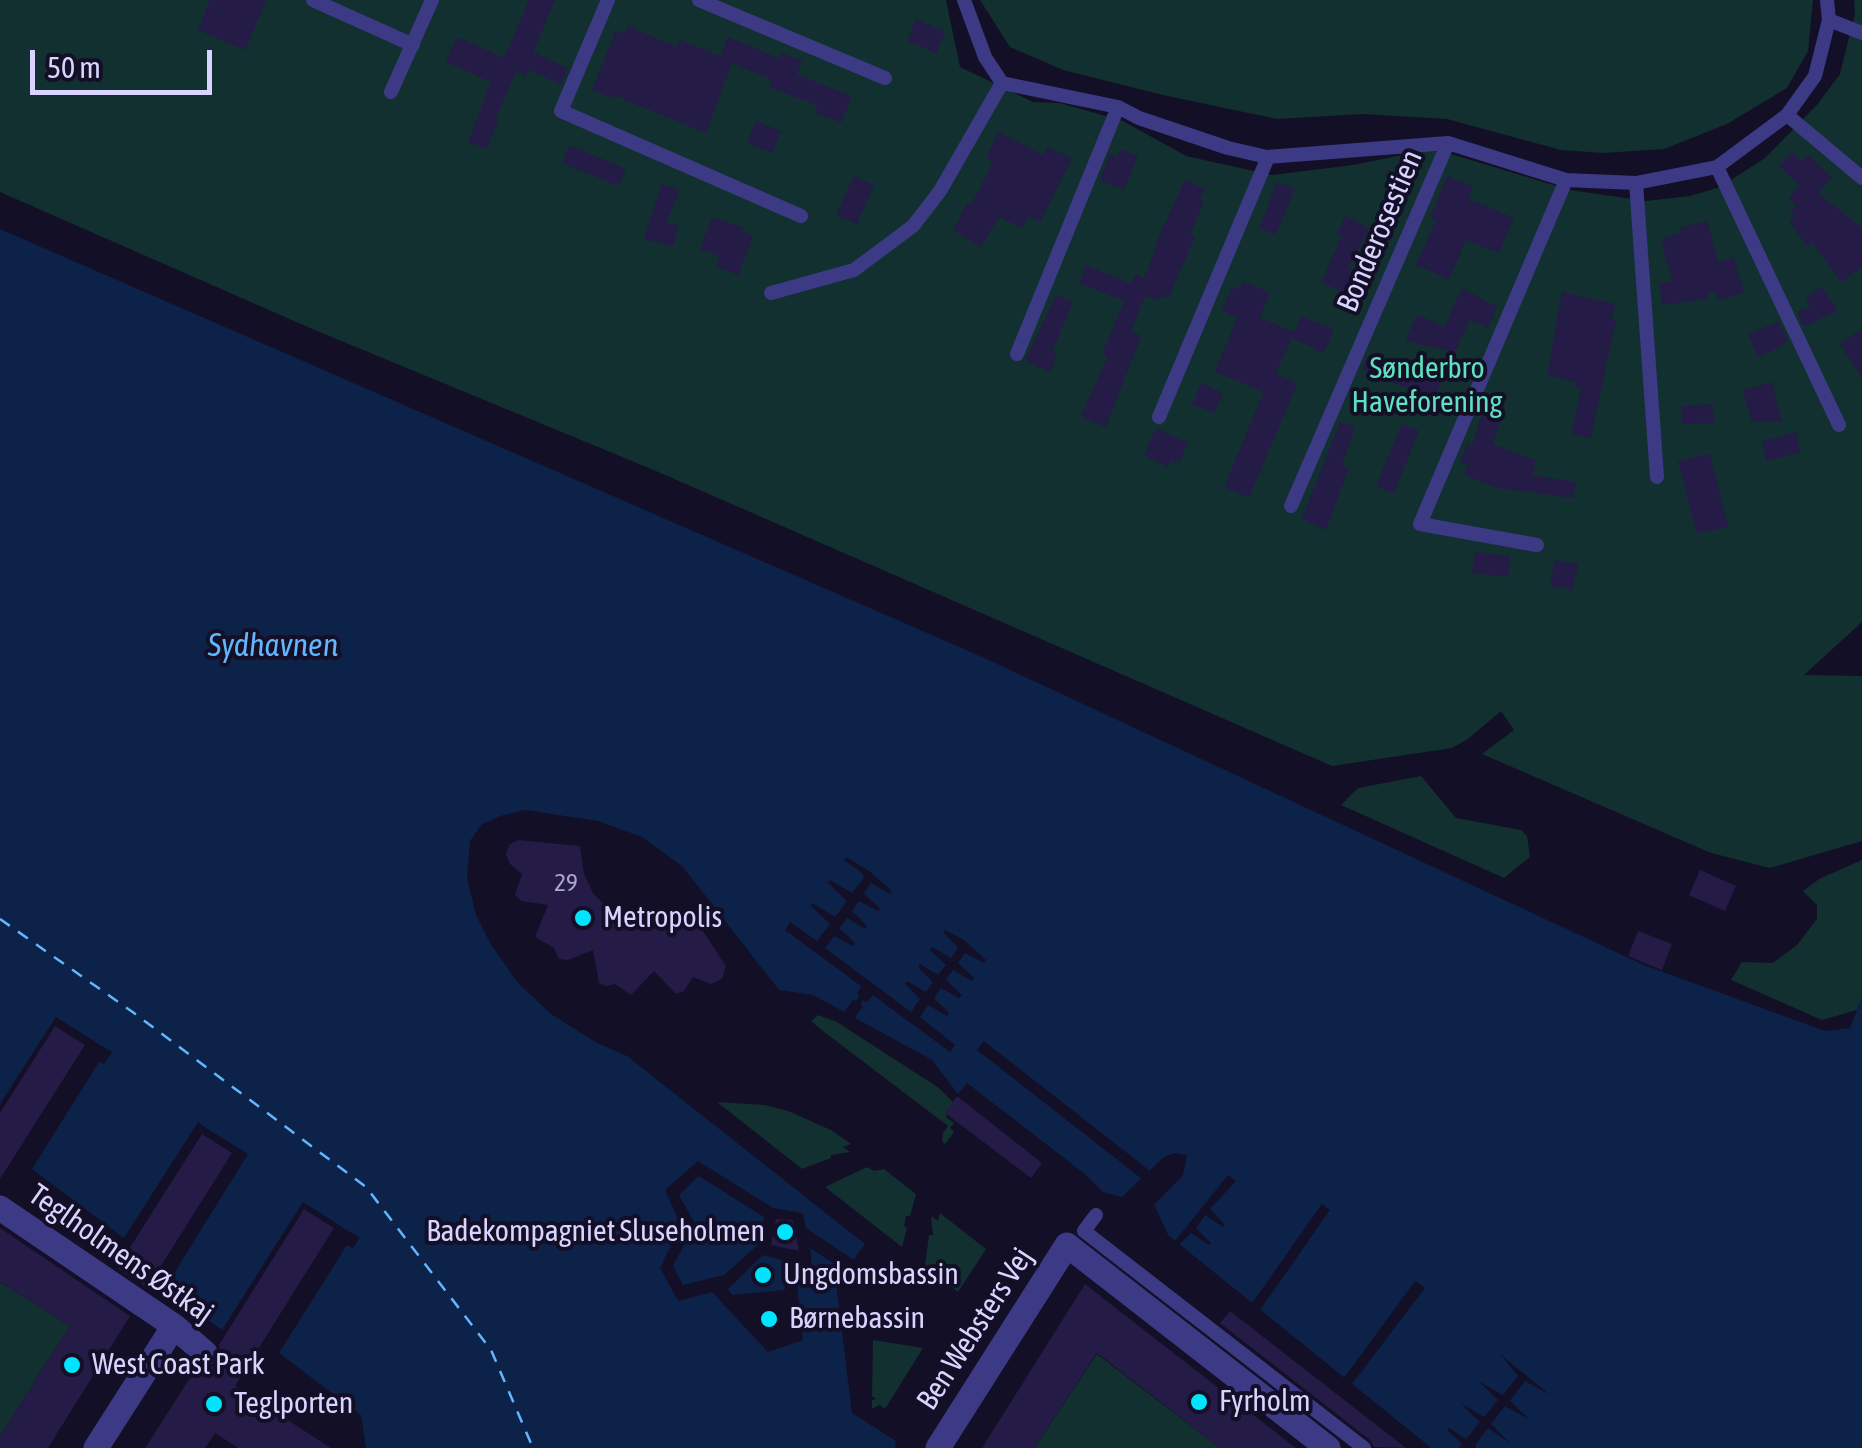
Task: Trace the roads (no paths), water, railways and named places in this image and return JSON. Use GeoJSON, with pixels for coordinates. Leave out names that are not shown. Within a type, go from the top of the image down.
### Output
{"type":"FeatureCollection","features":[{"type":"Feature","properties":{"kind":"street","name":"Teglholmens Østkaj"},"geometry":{"type":"LineString","coordinates":[[0,1208],[174,1326],[205,1353]]}},
{"type":"Feature","properties":{"kind":"street","name":"Ben Websters Vej"},"geometry":{"type":"LineString","coordinates":[[939,1446],[1068,1245],[1328,1448]]}},
{"type":"Feature","properties":{"kind":"street"},"geometry":{"type":"LineString","coordinates":[[96,1448],[174,1326]]}},
{"type":"Feature","properties":{"kind":"lane"},"geometry":{"type":"LineString","coordinates":[[313,0],[413,45]]}},
{"type":"Feature","properties":{"kind":"lane"},"geometry":{"type":"LineString","coordinates":[[390,92],[432,0]]}},
{"type":"Feature","properties":{"kind":"lane"},"geometry":{"type":"LineString","coordinates":[[608,0],[561,112],[801,216]]}},
{"type":"Feature","properties":{"kind":"lane"},"geometry":{"type":"LineString","coordinates":[[699,0],[885,78]]}},
{"type":"Feature","properties":{"kind":"lane"},"geometry":{"type":"LineString","coordinates":[[771,293],[854,270],[914,226],[940,191],[1002,83],[985,57],[964,0]]}},
{"type":"Feature","properties":{"kind":"lane","name":"Bonderosestien"},"geometry":{"type":"LineString","coordinates":[[1002,83],[1118,107],[1210,142],[1268,157],[1448,143],[1566,180],[1636,183],[1717,167],[1787,115],[1815,76],[1830,20],[1828,0]]}},
{"type":"Feature","properties":{"kind":"lane"},"geometry":{"type":"LineString","coordinates":[[1830,20],[1862,33]]}},
{"type":"Feature","properties":{"kind":"lane"},"geometry":{"type":"LineString","coordinates":[[1017,354],[1118,107]]}},
{"type":"Feature","properties":{"kind":"lane"},"geometry":{"type":"LineString","coordinates":[[1787,115],[1862,178]]}},
{"type":"Feature","properties":{"kind":"lane","name":"Bonderosestien"},"geometry":{"type":"LineString","coordinates":[[1292,506],[1448,143]]}},
{"type":"Feature","properties":{"kind":"lane"},"geometry":{"type":"LineString","coordinates":[[1160,417],[1268,157]]}},
{"type":"Feature","properties":{"kind":"lane"},"geometry":{"type":"LineString","coordinates":[[1717,167],[1839,426]]}},
{"type":"Feature","properties":{"kind":"lane"},"geometry":{"type":"LineString","coordinates":[[1537,545],[1420,524],[1566,180]]}},
{"type":"Feature","properties":{"kind":"lane"},"geometry":{"type":"LineString","coordinates":[[1636,183],[1657,478]]}},
{"type":"Feature","properties":{"kind":"lane"},"geometry":{"type":"LineString","coordinates":[[1096,1215],[1084,1231],[1364,1448]]}},
{"type":"Feature","properties":{"kind":"water","name":"Sydhavnen"},"geometry":{"type":"Polygon","coordinates":[[[0,229],[980,656],[1644,965],[1825,1031],[1850,1028],[1862,998],[1862,1448],[1431,1448],[1168,1235],[1154,1205],[1183,1175],[1187,1155],[1174,1153],[1164,1157],[1122,1197],[1103,1192],[1086,1175],[1076,1185],[958,1094],[932,1060],[813,995],[779,990],[683,867],[642,837],[598,821],[525,810],[481,825],[470,841],[467,878],[476,915],[490,943],[517,982],[551,1014],[597,1043],[627,1056],[865,1244],[836,1284],[852,1413],[896,1441],[895,1448],[352,1448],[348,1423],[265,1362],[348,1231],[303,1202],[222,1330],[165,1288],[248,1154],[203,1126],[121,1255],[16,1177],[100,1045],[56,1017],[0,1104],[0,229]]]}},
{"type":"Feature","properties":{"kind":"place","name":"Metropolis"},"geometry":{"type":"Point","coordinates":[583,918]}},
{"type":"Feature","properties":{"kind":"place","name":"Badekompagniet Sluseholmen"},"geometry":{"type":"Point","coordinates":[785,1232]}},
{"type":"Feature","properties":{"kind":"place","name":"Ungdomsbassin"},"geometry":{"type":"Point","coordinates":[763,1275]}},
{"type":"Feature","properties":{"kind":"place","name":"Børnebassin"},"geometry":{"type":"Point","coordinates":[769,1319]}},
{"type":"Feature","properties":{"kind":"place","name":"West Coast Park"},"geometry":{"type":"Point","coordinates":[72,1365]}},
{"type":"Feature","properties":{"kind":"place","name":"Fyrholm"},"geometry":{"type":"Point","coordinates":[1199,1402]}},
{"type":"Feature","properties":{"kind":"place","name":"Teglporten"},"geometry":{"type":"Point","coordinates":[214,1404]}},
{"type":"Feature","properties":{"kind":"park label","name":"Sønderbro Haveforening"},"geometry":{"type":"Point","coordinates":[1427,386]}}]}
